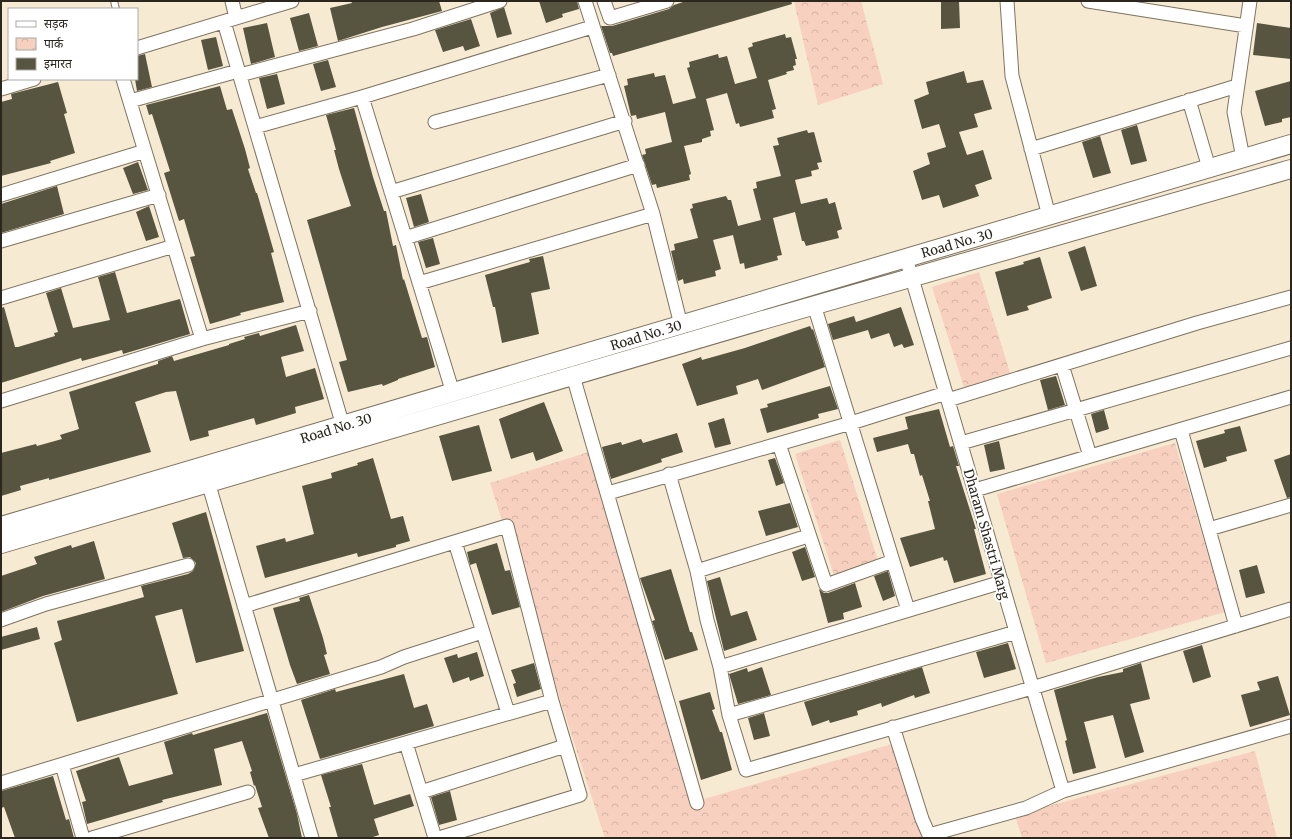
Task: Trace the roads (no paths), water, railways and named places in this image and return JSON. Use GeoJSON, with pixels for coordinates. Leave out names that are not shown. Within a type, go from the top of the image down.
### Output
{"type":"FeatureCollection","features":[{"type":"Feature","properties":{"kind":"street"},"geometry":{"type":"LineString","coordinates":[[232,1],[230,20],[239,73],[343,426]]}},
{"type":"Feature","properties":{"kind":"street"},"geometry":{"type":"LineString","coordinates":[[138,48],[292,1]]}},
{"type":"Feature","properties":{"kind":"street"},"geometry":{"type":"LineString","coordinates":[[130,101],[413,29],[500,1]]}},
{"type":"Feature","properties":{"kind":"street"},"geometry":{"type":"LineString","coordinates":[[585,1],[592,26],[625,121],[653,214],[681,325]]}},
{"type":"Feature","properties":{"kind":"street"},"geometry":{"type":"LineString","coordinates":[[604,1],[610,18],[667,1]]}},
{"type":"Feature","properties":{"kind":"street"},"geometry":{"type":"LineString","coordinates":[[1007,1],[1012,76],[1049,216]]}},
{"type":"Feature","properties":{"kind":"street"},"geometry":{"type":"LineString","coordinates":[[1088,1],[1138,5],[1246,26]]}},
{"type":"Feature","properties":{"kind":"street"},"geometry":{"type":"LineString","coordinates":[[1243,158],[1234,112],[1250,1]]}},
{"type":"Feature","properties":{"kind":"street"},"geometry":{"type":"LineString","coordinates":[[255,127],[362,97],[592,26]]}},
{"type":"Feature","properties":{"kind":"street"},"geometry":{"type":"LineString","coordinates":[[435,122],[609,75]]}},
{"type":"Feature","properties":{"kind":"street"},"geometry":{"type":"LineString","coordinates":[[1,89],[31,80]]}},
{"type":"Feature","properties":{"kind":"street"},"geometry":{"type":"LineString","coordinates":[[123,80],[202,339]]}},
{"type":"Feature","properties":{"kind":"street"},"geometry":{"type":"LineString","coordinates":[[1032,149],[1237,86]]}},
{"type":"Feature","properties":{"kind":"street"},"geometry":{"type":"LineString","coordinates":[[362,97],[453,393]]}},
{"type":"Feature","properties":{"kind":"street"},"geometry":{"type":"LineString","coordinates":[[1189,100],[1208,168]]}},
{"type":"Feature","properties":{"kind":"street"},"geometry":{"type":"LineString","coordinates":[[391,192],[625,121]]}},
{"type":"Feature","properties":{"kind":"street","name":"Road No. 30"},"geometry":{"type":"LineString","coordinates":[[1,544],[206,475],[343,426],[1291,144]]}},
{"type":"Feature","properties":{"kind":"street"},"geometry":{"type":"LineString","coordinates":[[1,195],[145,151]]}},
{"type":"Feature","properties":{"kind":"street"},"geometry":{"type":"LineString","coordinates":[[405,238],[638,165]]}},
{"type":"Feature","properties":{"kind":"street","name":"Road No. 30"},"geometry":{"type":"LineString","coordinates":[[1,526],[206,475],[573,376],[814,305],[1291,169]]}},
{"type":"Feature","properties":{"kind":"street"},"geometry":{"type":"LineString","coordinates":[[1,241],[158,195]]}},
{"type":"Feature","properties":{"kind":"street"},"geometry":{"type":"LineString","coordinates":[[419,283],[653,214]]}},
{"type":"Feature","properties":{"kind":"street"},"geometry":{"type":"LineString","coordinates":[[1,298],[174,246]]}},
{"type":"Feature","properties":{"kind":"street","name":"Dharam Shastri Marg"},"geometry":{"type":"LineString","coordinates":[[906,258],[1063,791]]}},
{"type":"Feature","properties":{"kind":"street"},"geometry":{"type":"LineString","coordinates":[[608,493],[669,474],[1062,365],[1197,323],[1291,296]]}},
{"type":"Feature","properties":{"kind":"street"},"geometry":{"type":"LineString","coordinates":[[814,305],[908,610]]}},
{"type":"Feature","properties":{"kind":"street"},"geometry":{"type":"LineString","coordinates":[[1,401],[202,339],[310,311]]}},
{"type":"Feature","properties":{"kind":"street"},"geometry":{"type":"LineString","coordinates":[[961,443],[1291,348]]}},
{"type":"Feature","properties":{"kind":"street"},"geometry":{"type":"LineString","coordinates":[[1062,365],[1090,456]]}},
{"type":"Feature","properties":{"kind":"street"},"geometry":{"type":"LineString","coordinates":[[573,376],[697,803]]}},
{"type":"Feature","properties":{"kind":"street"},"geometry":{"type":"LineString","coordinates":[[974,490],[1291,397]]}},
{"type":"Feature","properties":{"kind":"street"},"geometry":{"type":"LineString","coordinates":[[1181,430],[1236,626]]}},
{"type":"Feature","properties":{"kind":"street"},"geometry":{"type":"LineString","coordinates":[[779,444],[808,536],[826,585],[893,561]]}},
{"type":"Feature","properties":{"kind":"street"},"geometry":{"type":"LineString","coordinates":[[669,474],[697,571],[707,620],[720,667],[729,715],[746,770],[1032,688],[1291,609]]}},
{"type":"Feature","properties":{"kind":"street"},"geometry":{"type":"LineString","coordinates":[[206,475],[312,838]]}},
{"type":"Feature","properties":{"kind":"street"},"geometry":{"type":"LineString","coordinates":[[1209,530],[1291,505]]}},
{"type":"Feature","properties":{"kind":"street"},"geometry":{"type":"LineString","coordinates":[[244,606],[507,526],[552,701],[580,796],[439,838]]}},
{"type":"Feature","properties":{"kind":"street"},"geometry":{"type":"LineString","coordinates":[[697,571],[808,536]]}},
{"type":"Feature","properties":{"kind":"street"},"geometry":{"type":"LineString","coordinates":[[455,542],[508,713]]}},
{"type":"Feature","properties":{"kind":"street"},"geometry":{"type":"LineString","coordinates":[[1,620],[46,604],[188,566]]}},
{"type":"Feature","properties":{"kind":"street"},"geometry":{"type":"LineString","coordinates":[[720,667],[1002,582]]}},
{"type":"Feature","properties":{"kind":"street"},"geometry":{"type":"LineString","coordinates":[[1,783],[381,667],[404,657],[482,632]]}},
{"type":"Feature","properties":{"kind":"street"},"geometry":{"type":"LineString","coordinates":[[729,715],[1016,632]]}},
{"type":"Feature","properties":{"kind":"street"},"geometry":{"type":"LineString","coordinates":[[294,775],[552,701]]}},
{"type":"Feature","properties":{"kind":"street"},"geometry":{"type":"LineString","coordinates":[[893,727],[922,819],[930,835],[1026,808],[1063,791],[1291,726]]}},
{"type":"Feature","properties":{"kind":"street"},"geometry":{"type":"LineString","coordinates":[[406,743],[435,838]]}},
{"type":"Feature","properties":{"kind":"street"},"geometry":{"type":"LineString","coordinates":[[421,792],[565,746]]}},
{"type":"Feature","properties":{"kind":"street"},"geometry":{"type":"LineString","coordinates":[[62,765],[83,838]]}},
{"type":"Feature","properties":{"kind":"street"},"geometry":{"type":"LineString","coordinates":[[92,838],[248,792]]}}]}
